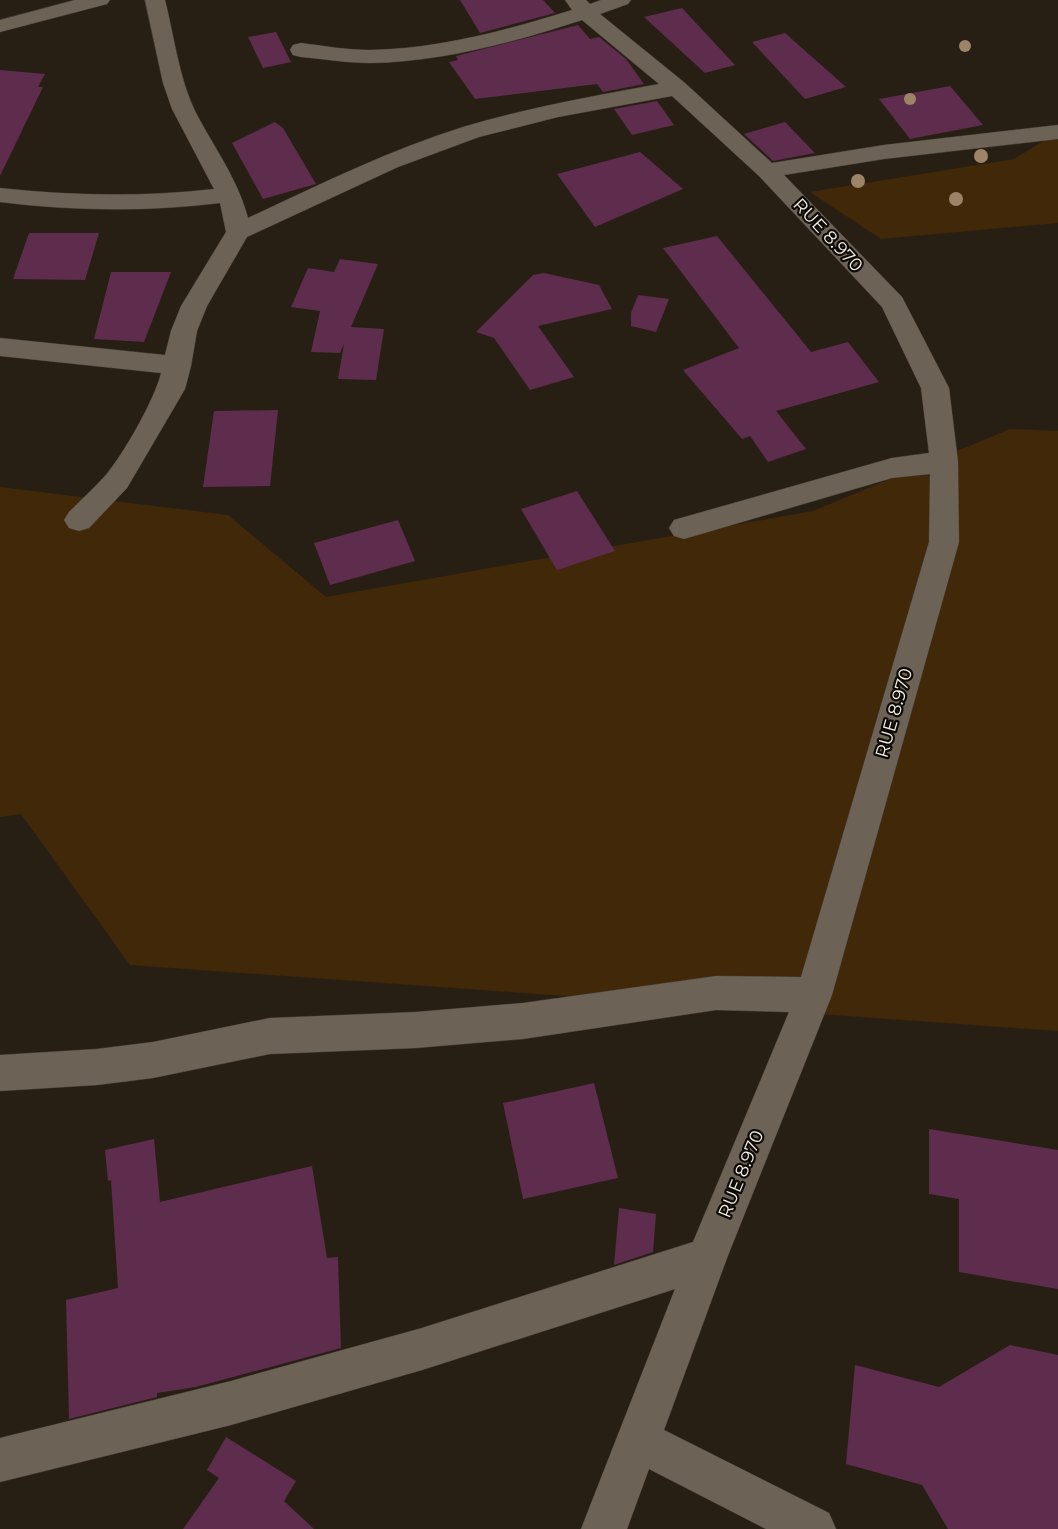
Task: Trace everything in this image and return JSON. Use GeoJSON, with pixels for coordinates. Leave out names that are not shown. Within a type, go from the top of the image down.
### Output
{"type":"FeatureCollection","features":[{"type":"Feature","properties":{"kind":"street"},"geometry":{"type":"LineString","coordinates":[[0,27],[100,0]]}},
{"type":"Feature","properties":{"kind":"street"},"geometry":{"type":"LineString","coordinates":[[155,0],[174,83],[183,109],[229,195],[236,216],[238,232]]}},
{"type":"Feature","properties":{"kind":"street"},"geometry":{"type":"LineString","coordinates":[[301,50],[340,55],[378,56],[464,43],[580,6],[621,0]]}},
{"type":"Feature","properties":{"kind":"street","name":"RUE 8.970"},"geometry":{"type":"LineString","coordinates":[[580,6],[676,88],[767,171],[893,303],[934,388],[944,462],[944,542],[814,994],[706,1258],[604,1529]]}},
{"type":"Feature","properties":{"kind":"street"},"geometry":{"type":"LineString","coordinates":[[80,520],[104,496],[129,465],[171,388],[178,366],[184,331],[194,306],[238,232],[397,159],[442,142],[541,114],[676,88]]}},
{"type":"Feature","properties":{"kind":"street"},"geometry":{"type":"LineString","coordinates":[[767,171],[884,152],[1058,132]]}},
{"type":"Feature","properties":{"kind":"street"},"geometry":{"type":"LineString","coordinates":[[0,195],[129,203],[178,202],[229,195]]}},
{"type":"Feature","properties":{"kind":"street"},"geometry":{"type":"LineString","coordinates":[[0,347],[178,366]]}},
{"type":"Feature","properties":{"kind":"street"},"geometry":{"type":"LineString","coordinates":[[684,528],[892,468],[944,462]]}},
{"type":"Feature","properties":{"kind":"street"},"geometry":{"type":"LineString","coordinates":[[0,1073],[97,1067],[153,1060],[270,1036],[416,1030],[523,1021],[716,993],[814,994]]}},
{"type":"Feature","properties":{"kind":"street"},"geometry":{"type":"LineString","coordinates":[[0,1460],[243,1400],[422,1348],[706,1258]]}},
{"type":"Feature","properties":{"kind":"street"},"geometry":{"type":"LineString","coordinates":[[638,1440],[813,1529]]}},
{"type":"Feature","properties":{"kind":"shaded area"},"geometry":{"type":"Polygon","coordinates":[[[1058,132],[1058,223],[881,239],[810,192],[1014,159],[1058,132]]]}},
{"type":"Feature","properties":{"kind":"shaded area"},"geometry":{"type":"Polygon","coordinates":[[[1010,429],[1058,431],[1058,1031],[130,965],[21,814],[0,817],[0,487],[228,515],[326,597],[813,511],[1010,429]]]}},
{"type":"Feature","properties":{"kind":"building"},"geometry":{"type":"Polygon","coordinates":[[[460,0],[543,0],[555,13],[480,33],[460,0]]]}},
{"type":"Feature","properties":{"kind":"building"},"geometry":{"type":"Polygon","coordinates":[[[682,8],[735,65],[705,73],[644,17],[682,8]]]}},
{"type":"Feature","properties":{"kind":"building"},"geometry":{"type":"Polygon","coordinates":[[[578,25],[590,39],[599,37],[626,59],[644,84],[603,92],[597,84],[475,99],[449,62],[458,60],[456,56],[578,25]]]}},
{"type":"Feature","properties":{"kind":"building"},"geometry":{"type":"Polygon","coordinates":[[[276,32],[291,62],[263,68],[248,37],[276,32]]]}},
{"type":"Feature","properties":{"kind":"building"},"geometry":{"type":"Polygon","coordinates":[[[785,33],[846,87],[805,99],[752,42],[785,33]]]}},
{"type":"Feature","properties":{"kind":"building"},"geometry":{"type":"Polygon","coordinates":[[[0,70],[45,74],[38,87],[43,87],[0,176],[0,70]]]}},
{"type":"Feature","properties":{"kind":"building"},"geometry":{"type":"Polygon","coordinates":[[[950,86],[983,125],[910,139],[879,99],[950,86]]]}},
{"type":"Feature","properties":{"kind":"building"},"geometry":{"type":"Polygon","coordinates":[[[657,101],[674,125],[632,135],[614,109],[657,101]]]}},
{"type":"Feature","properties":{"kind":"building"},"geometry":{"type":"Polygon","coordinates":[[[275,122],[283,128],[316,184],[263,199],[232,143],[275,122]]]}},
{"type":"Feature","properties":{"kind":"building"},"geometry":{"type":"Polygon","coordinates":[[[785,122],[815,153],[773,161],[744,134],[785,122]]]}},
{"type":"Feature","properties":{"kind":"building"},"geometry":{"type":"Polygon","coordinates":[[[640,152],[683,189],[595,227],[557,174],[640,152]]]}},
{"type":"Feature","properties":{"kind":"building"},"geometry":{"type":"Polygon","coordinates":[[[29,233],[99,233],[85,280],[13,279],[29,233]]]}},
{"type":"Feature","properties":{"kind":"building"},"geometry":{"type":"Polygon","coordinates":[[[717,236],[811,352],[848,342],[879,382],[776,411],[806,449],[768,462],[750,436],[742,439],[683,370],[739,348],[663,248],[717,236]]]}},
{"type":"Feature","properties":{"kind":"building"},"geometry":{"type":"Polygon","coordinates":[[[340,259],[378,264],[351,327],[384,329],[376,380],[338,379],[344,344],[340,353],[311,352],[320,311],[291,307],[308,268],[334,272],[340,259]]]}},
{"type":"Feature","properties":{"kind":"building"},"geometry":{"type":"Polygon","coordinates":[[[111,272],[171,272],[144,342],[94,339],[111,272]]]}},
{"type":"Feature","properties":{"kind":"building"},"geometry":{"type":"Polygon","coordinates":[[[544,273],[599,285],[612,309],[538,326],[574,377],[530,390],[494,338],[476,332],[533,275],[544,273]]]}},
{"type":"Feature","properties":{"kind":"building"},"geometry":{"type":"Polygon","coordinates":[[[638,295],[669,299],[656,332],[631,326],[631,313],[638,295]]]}},
{"type":"Feature","properties":{"kind":"building"},"geometry":{"type":"Polygon","coordinates":[[[278,410],[270,486],[203,487],[214,411],[278,410]]]}},
{"type":"Feature","properties":{"kind":"building"},"geometry":{"type":"Polygon","coordinates":[[[577,491],[615,551],[557,570],[521,509],[577,491]]]}},
{"type":"Feature","properties":{"kind":"building"},"geometry":{"type":"Polygon","coordinates":[[[398,520],[415,561],[330,585],[314,543],[398,520]]]}},
{"type":"Feature","properties":{"kind":"building"},"geometry":{"type":"Polygon","coordinates":[[[594,1083],[618,1178],[523,1199],[503,1103],[594,1083]]]}},
{"type":"Feature","properties":{"kind":"building"},"geometry":{"type":"Polygon","coordinates":[[[929,1129],[1058,1150],[1058,1289],[959,1272],[959,1199],[929,1194],[929,1129]]]}},
{"type":"Feature","properties":{"kind":"building"},"geometry":{"type":"Polygon","coordinates":[[[154,1139],[160,1202],[312,1166],[327,1258],[338,1257],[341,1348],[196,1387],[157,1393],[157,1397],[69,1419],[66,1300],[118,1288],[111,1180],[108,1181],[105,1150],[154,1139]]]}},
{"type":"Feature","properties":{"kind":"building"},"geometry":{"type":"Polygon","coordinates":[[[619,1208],[656,1214],[653,1252],[614,1265],[619,1208]]]}},
{"type":"Feature","properties":{"kind":"building"},"geometry":{"type":"Polygon","coordinates":[[[1010,1345],[1058,1355],[1058,1529],[948,1529],[922,1485],[846,1464],[855,1365],[939,1387],[1010,1345]]]}},
{"type":"Feature","properties":{"kind":"building"},"geometry":{"type":"Polygon","coordinates":[[[226,1437],[296,1481],[284,1501],[314,1529],[183,1529],[219,1478],[207,1470],[226,1437]]]}}]}
